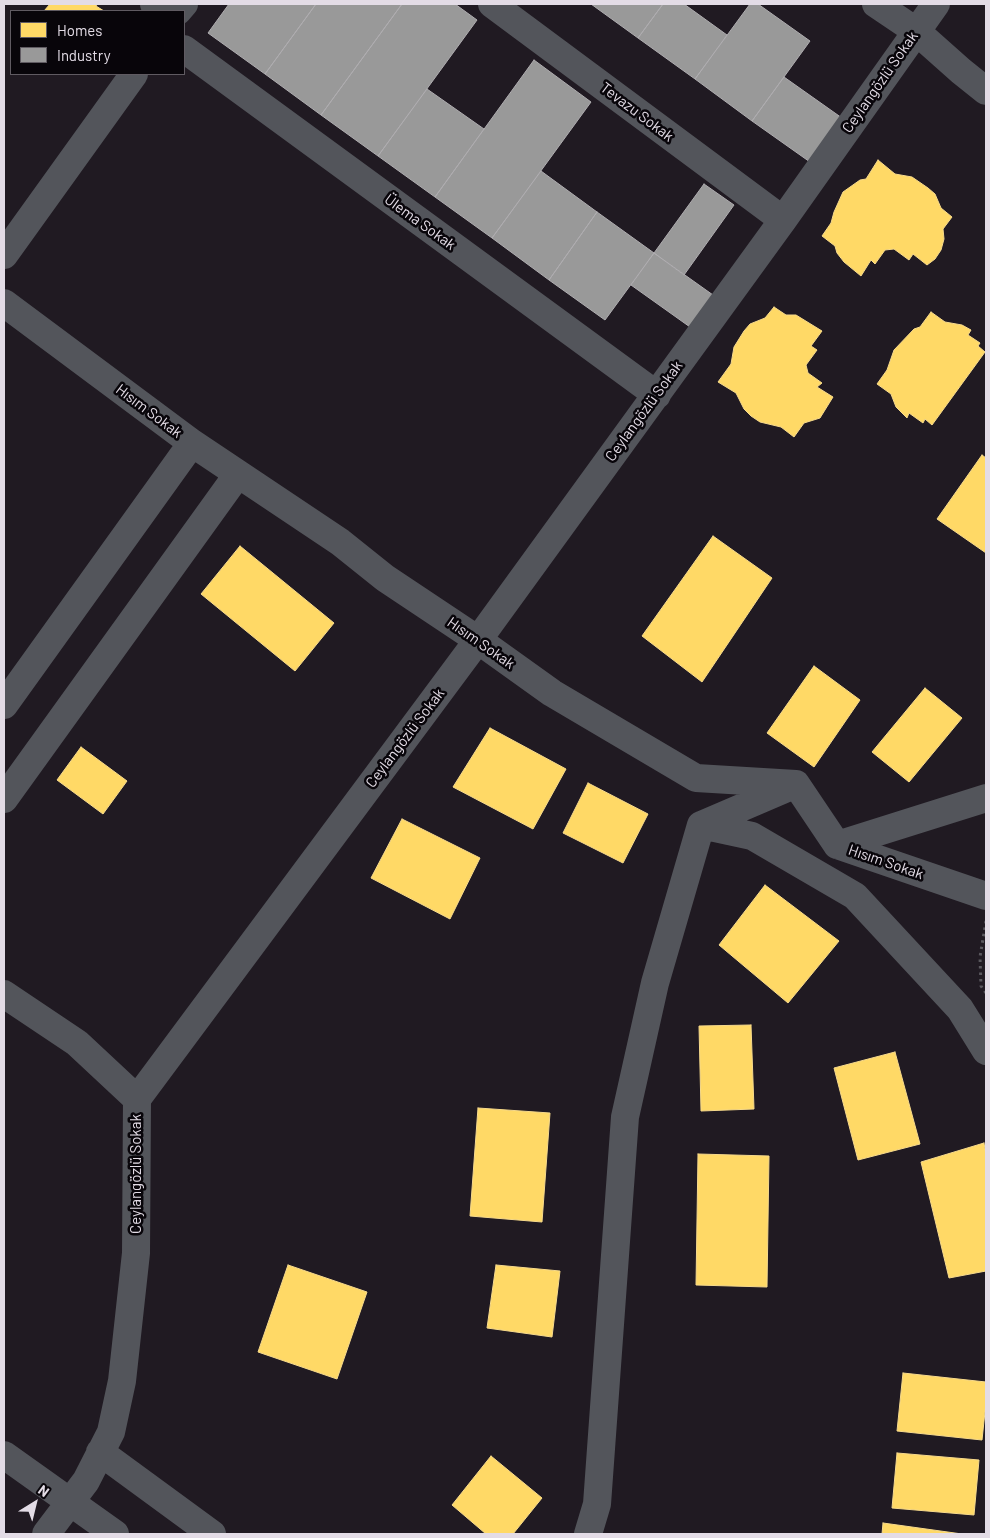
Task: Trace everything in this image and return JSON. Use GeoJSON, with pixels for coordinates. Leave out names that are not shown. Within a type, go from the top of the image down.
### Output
{"type":"FeatureCollection","features":[{"type":"Feature","properties":{"kind":"street","name":"Tevazu Sokak"},"geometry":{"type":"LineString","coordinates":[[492,4],[783,220]]}},
{"type":"Feature","properties":{"kind":"street"},"geometry":{"type":"LineString","coordinates":[[876,4],[916,31],[986,91]]}},
{"type":"Feature","properties":{"kind":"street","name":"Ceylangözlü Sokak"},"geometry":{"type":"LineString","coordinates":[[46,1534],[86,1481],[110,1432],[122,1381],[136,1253],[137,1099],[478,640],[783,220],[936,4]]}},
{"type":"Feature","properties":{"kind":"street","name":"Ülema Sokak"},"geometry":{"type":"LineString","coordinates":[[185,50],[656,394]]}},
{"type":"Feature","properties":{"kind":"street"},"geometry":{"type":"LineString","coordinates":[[4,255],[133,75]]}},
{"type":"Feature","properties":{"kind":"street","name":"Hısım Sokak"},"geometry":{"type":"LineString","coordinates":[[4,303],[192,443],[340,542],[385,578],[478,640],[552,694],[696,778],[796,784],[837,846],[986,896]]}},
{"type":"Feature","properties":{"kind":"street"},"geometry":{"type":"LineString","coordinates":[[4,705],[192,443]]}},
{"type":"Feature","properties":{"kind":"street"},"geometry":{"type":"LineString","coordinates":[[4,799],[238,474]]}},
{"type":"Feature","properties":{"kind":"street"},"geometry":{"type":"LineString","coordinates":[[588,1534],[598,1504],[625,1117],[655,983],[702,825],[796,784]]}},
{"type":"Feature","properties":{"kind":"street"},"geometry":{"type":"LineString","coordinates":[[837,846],[986,798]]}},
{"type":"Feature","properties":{"kind":"street"},"geometry":{"type":"LineString","coordinates":[[702,825],[752,836],[855,896],[960,1009],[986,1051]]}},
{"type":"Feature","properties":{"kind":"street"},"geometry":{"type":"LineString","coordinates":[[4,994],[77,1043],[137,1099]]}},
{"type":"Feature","properties":{"kind":"street"},"geometry":{"type":"LineString","coordinates":[[100,1452],[212,1534]]}},
{"type":"Feature","properties":{"kind":"street"},"geometry":{"type":"LineString","coordinates":[[4,1455],[115,1534]]}},
{"type":"Feature","properties":{"kind":"path"},"geometry":{"type":"LineString","coordinates":[[986,921],[980,957],[981,986],[986,993]]}},
{"type":"Feature","properties":{"kind":"building: Homes"},"geometry":{"type":"Polygon","coordinates":[[[50,4],[97,4],[96,6],[102,10],[45,10],[50,4]]]}},
{"type":"Feature","properties":{"kind":"building: Homes"},"geometry":{"type":"Polygon","coordinates":[[[878,160],[895,174],[912,177],[928,188],[935,194],[941,208],[952,217],[943,229],[944,239],[941,250],[935,259],[927,265],[913,254],[909,260],[894,249],[885,250],[875,264],[871,260],[861,276],[844,262],[837,253],[835,246],[822,236],[831,223],[843,192],[860,180],[866,179],[878,160]]]}},
{"type":"Feature","properties":{"kind":"building: Homes"},"geometry":{"type":"Polygon","coordinates":[[[774,307],[786,315],[796,315],[822,331],[811,346],[817,350],[806,365],[808,373],[822,383],[817,387],[833,397],[820,418],[804,423],[794,437],[781,427],[760,422],[751,416],[744,409],[736,393],[718,382],[731,364],[734,347],[744,331],[750,324],[765,318],[774,307]]]}},
{"type":"Feature","properties":{"kind":"building: Homes"},"geometry":{"type":"Polygon","coordinates":[[[931,312],[945,322],[962,325],[971,330],[968,335],[980,343],[978,346],[985,352],[932,425],[925,419],[923,423],[909,413],[907,418],[896,407],[891,394],[877,384],[887,370],[894,350],[914,329],[920,327],[931,312]]]}},
{"type":"Feature","properties":{"kind":"building: Homes"},"geometry":{"type":"Polygon","coordinates":[[[982,455],[986,458],[986,553],[937,519],[982,455]]]}},
{"type":"Feature","properties":{"kind":"building: Homes"},"geometry":{"type":"Polygon","coordinates":[[[713,536],[772,578],[702,682],[642,636],[713,536]]]}},
{"type":"Feature","properties":{"kind":"building: Homes"},"geometry":{"type":"Polygon","coordinates":[[[240,546],[334,623],[295,671],[201,594],[240,546]]]}},
{"type":"Feature","properties":{"kind":"building: Homes"},"geometry":{"type":"Polygon","coordinates":[[[814,666],[860,700],[814,767],[767,733],[814,666]]]}},
{"type":"Feature","properties":{"kind":"building: Homes"},"geometry":{"type":"Polygon","coordinates":[[[925,688],[962,718],[909,782],[872,752],[925,688]]]}},
{"type":"Feature","properties":{"kind":"building: Homes"},"geometry":{"type":"Polygon","coordinates":[[[490,728],[566,769],[533,829],[453,787],[490,728]]]}},
{"type":"Feature","properties":{"kind":"building: Homes"},"geometry":{"type":"Polygon","coordinates":[[[81,747],[127,781],[103,814],[57,780],[81,747]]]}},
{"type":"Feature","properties":{"kind":"building: Homes"},"geometry":{"type":"Polygon","coordinates":[[[588,783],[648,814],[623,863],[563,833],[588,783]]]}},
{"type":"Feature","properties":{"kind":"building: Homes"},"geometry":{"type":"Polygon","coordinates":[[[402,819],[480,858],[450,919],[371,878],[402,819]]]}},
{"type":"Feature","properties":{"kind":"building: Homes"},"geometry":{"type":"Polygon","coordinates":[[[765,885],[839,941],[788,1003],[719,945],[765,885]]]}},
{"type":"Feature","properties":{"kind":"building: Homes"},"geometry":{"type":"Polygon","coordinates":[[[751,1025],[754,1109],[701,1111],[699,1026],[751,1025]]]}},
{"type":"Feature","properties":{"kind":"building: Homes"},"geometry":{"type":"Polygon","coordinates":[[[895,1052],[920,1144],[858,1160],[834,1068],[895,1052]]]}},
{"type":"Feature","properties":{"kind":"building: Homes"},"geometry":{"type":"Polygon","coordinates":[[[478,1108],[550,1113],[542,1222],[470,1216],[478,1108]]]}},
{"type":"Feature","properties":{"kind":"building: Homes"},"geometry":{"type":"Polygon","coordinates":[[[984,1143],[986,1155],[986,1271],[949,1278],[921,1162],[984,1143]]]}},
{"type":"Feature","properties":{"kind":"building: Homes"},"geometry":{"type":"Polygon","coordinates":[[[698,1154],[769,1156],[767,1287],[696,1285],[698,1154]]]}},
{"type":"Feature","properties":{"kind":"building: Homes"},"geometry":{"type":"Polygon","coordinates":[[[288,1265],[367,1292],[337,1379],[258,1352],[288,1265]]]}},
{"type":"Feature","properties":{"kind":"building: Homes"},"geometry":{"type":"Polygon","coordinates":[[[496,1265],[560,1271],[552,1337],[487,1328],[496,1265]]]}},
{"type":"Feature","properties":{"kind":"building: Homes"},"geometry":{"type":"Polygon","coordinates":[[[903,1373],[986,1382],[982,1440],[897,1431],[903,1373]]]}},
{"type":"Feature","properties":{"kind":"building: Homes"},"geometry":{"type":"Polygon","coordinates":[[[897,1453],[979,1460],[974,1515],[892,1508],[897,1453]]]}},
{"type":"Feature","properties":{"kind":"building: Homes"},"geometry":{"type":"Polygon","coordinates":[[[491,1456],[542,1498],[513,1534],[486,1534],[452,1505],[491,1456]]]}},
{"type":"Feature","properties":{"kind":"building: Homes"},"geometry":{"type":"Polygon","coordinates":[[[883,1523],[962,1534],[882,1534],[883,1523]]]}},
{"type":"Feature","properties":{"kind":"building: Industry"},"geometry":{"type":"Polygon","coordinates":[[[229,4],[316,4],[265,74],[208,33],[229,4]]]}},
{"type":"Feature","properties":{"kind":"building: Industry"},"geometry":{"type":"Polygon","coordinates":[[[316,4],[402,4],[321,115],[265,74],[316,4]]]}},
{"type":"Feature","properties":{"kind":"building: Industry"},"geometry":{"type":"Polygon","coordinates":[[[402,4],[455,4],[477,20],[378,156],[321,115],[402,4]]]}},
{"type":"Feature","properties":{"kind":"building: Industry"},"geometry":{"type":"Polygon","coordinates":[[[591,4],[663,4],[638,38],[591,4]]]}},
{"type":"Feature","properties":{"kind":"building: Industry"},"geometry":{"type":"Polygon","coordinates":[[[663,4],[684,4],[727,35],[695,79],[638,38],[663,4]]]}},
{"type":"Feature","properties":{"kind":"building: Industry"},"geometry":{"type":"Polygon","coordinates":[[[750,4],[758,4],[810,41],[752,121],[695,79],[750,4]]]}},
{"type":"Feature","properties":{"kind":"building: Industry"},"geometry":{"type":"Polygon","coordinates":[[[534,60],[591,102],[492,238],[435,197],[534,60]]]}},
{"type":"Feature","properties":{"kind":"building: Industry"},"geometry":{"type":"Polygon","coordinates":[[[784,77],[842,118],[810,162],[752,121],[784,77]]]}},
{"type":"Feature","properties":{"kind":"building: Industry"},"geometry":{"type":"Polygon","coordinates":[[[427,89],[484,129],[435,197],[378,156],[427,89]]]}},
{"type":"Feature","properties":{"kind":"building: Industry"},"geometry":{"type":"Polygon","coordinates":[[[541,171],[597,212],[549,280],[492,238],[541,171]]]}},
{"type":"Feature","properties":{"kind":"building: Industry"},"geometry":{"type":"Polygon","coordinates":[[[704,184],[734,205],[684,275],[654,253],[704,184]]]}},
{"type":"Feature","properties":{"kind":"building: Industry"},"geometry":{"type":"Polygon","coordinates":[[[597,212],[654,253],[605,320],[549,280],[597,212]]]}},
{"type":"Feature","properties":{"kind":"building: Industry"},"geometry":{"type":"Polygon","coordinates":[[[654,253],[713,295],[690,327],[631,285],[654,253]]]}}]}
